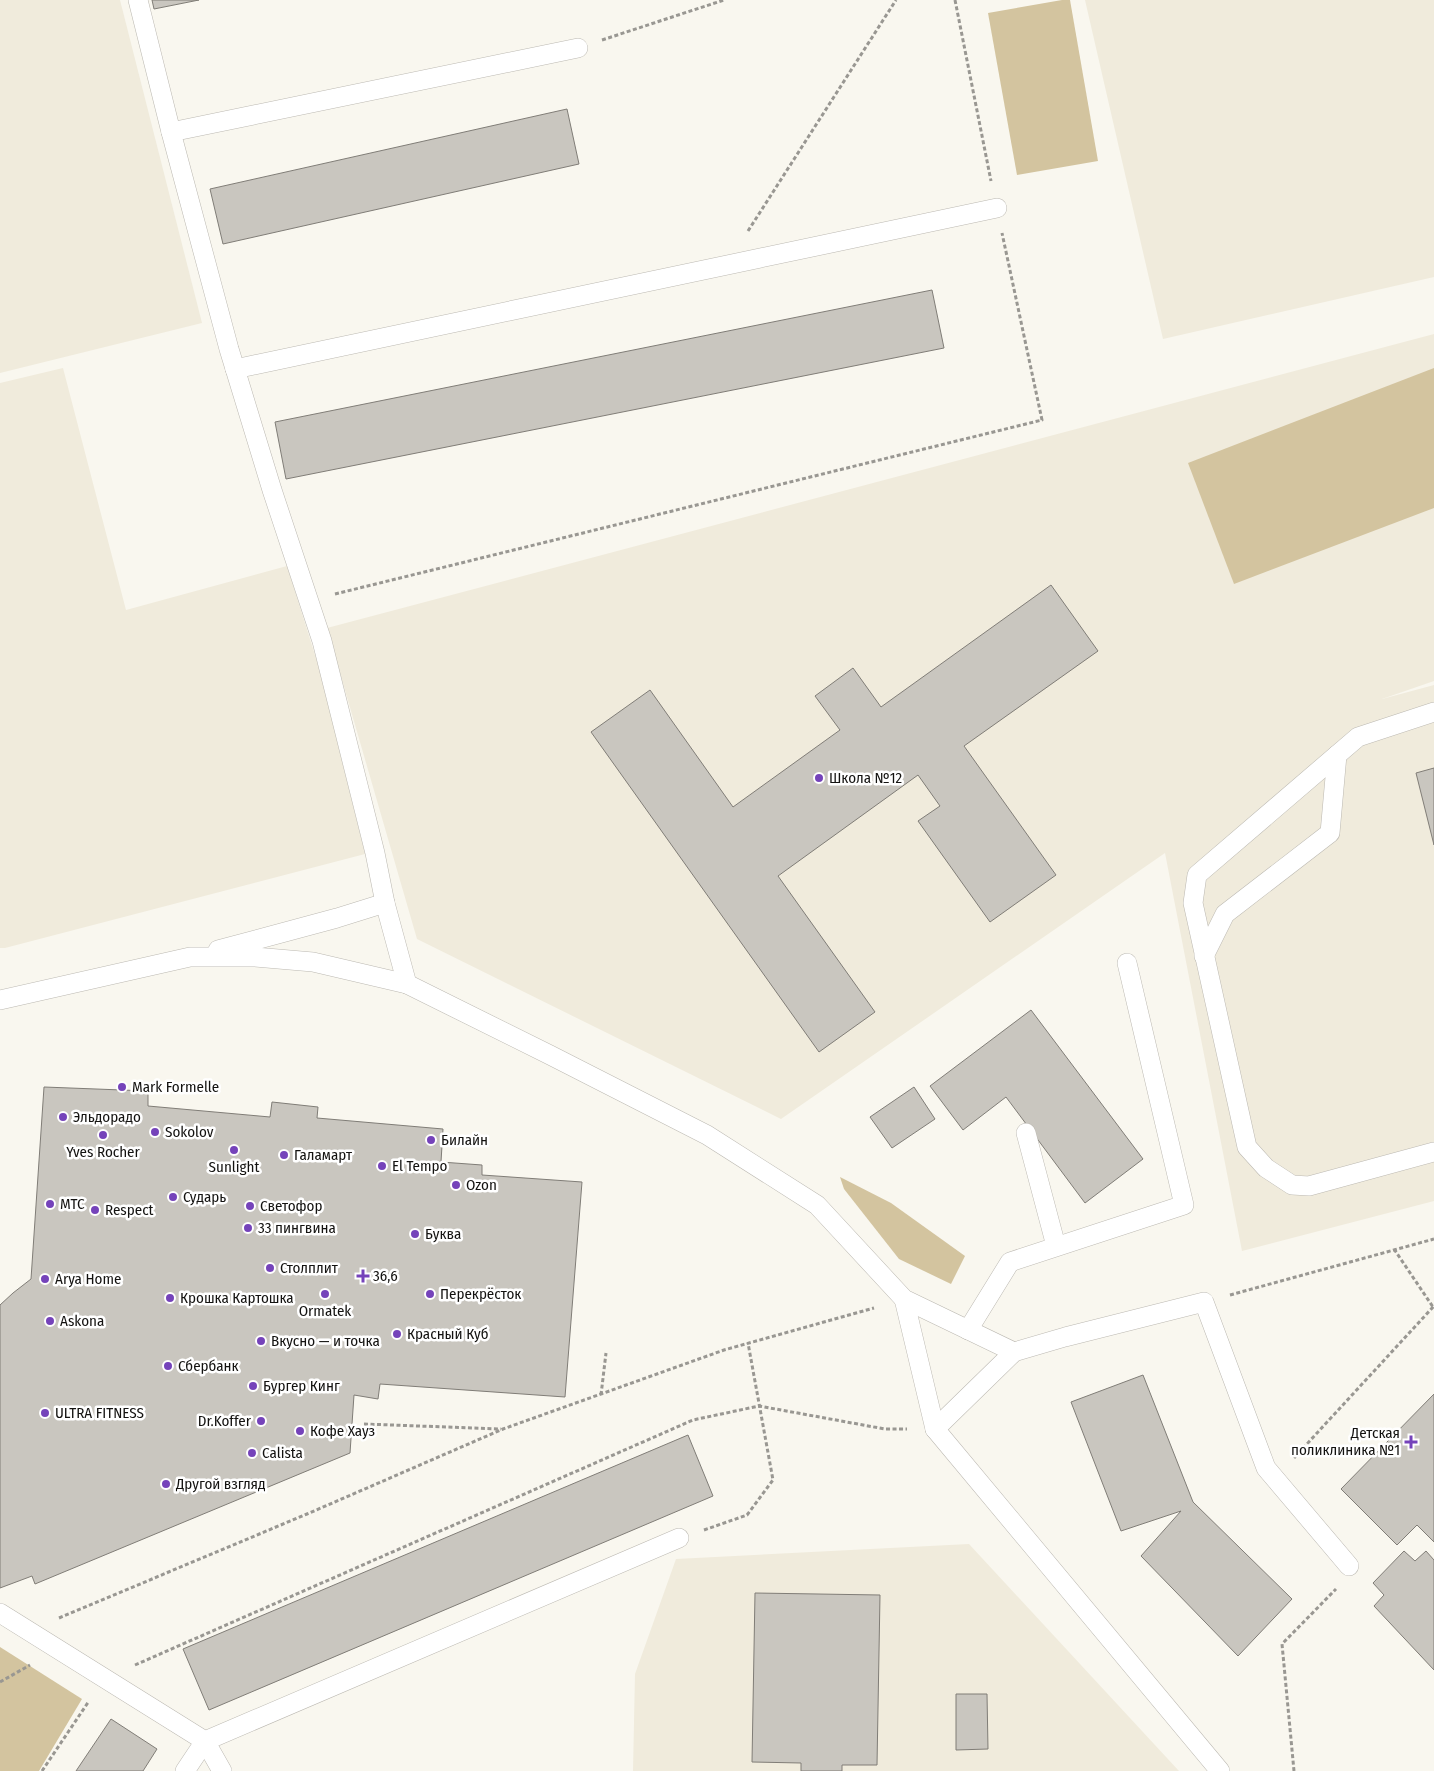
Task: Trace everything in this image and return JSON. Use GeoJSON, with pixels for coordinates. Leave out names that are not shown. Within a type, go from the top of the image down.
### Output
{"type":"FeatureCollection","features":[{"type":"Feature","properties":{"kind":"lane"},"geometry":{"type":"LineString","coordinates":[[138,0],[171,132],[236,369],[272,490],[324,651],[375,853],[385,903],[407,984]]}},
{"type":"Feature","properties":{"kind":"lane"},"geometry":{"type":"LineString","coordinates":[[171,132],[578,48]]}},
{"type":"Feature","properties":{"kind":"lane"},"geometry":{"type":"LineString","coordinates":[[236,369],[997,208]]}},
{"type":"Feature","properties":{"kind":"lane"},"geometry":{"type":"LineString","coordinates":[[1434,712],[1358,737],[1197,875],[1193,903],[1247,1147],[1266,1168],[1292,1184],[1309,1186],[1434,1152]]}},
{"type":"Feature","properties":{"kind":"lane"},"geometry":{"type":"LineString","coordinates":[[1204,956],[1225,914],[1330,833],[1337,755]]}},
{"type":"Feature","properties":{"kind":"lane"},"geometry":{"type":"LineString","coordinates":[[0,1000],[190,957],[272,936],[385,903]]}},
{"type":"Feature","properties":{"kind":"lane"},"geometry":{"type":"LineString","coordinates":[[190,957],[255,957],[313,962],[407,984],[550,1055],[706,1136],[817,1205],[904,1299],[1014,1352]]}},
{"type":"Feature","properties":{"kind":"lane"},"geometry":{"type":"LineString","coordinates":[[968,1330],[1010,1262],[1184,1205],[1127,963]]}},
{"type":"Feature","properties":{"kind":"lane"},"geometry":{"type":"LineString","coordinates":[[1026,1133],[1056,1246]]}},
{"type":"Feature","properties":{"kind":"lane"},"geometry":{"type":"LineString","coordinates":[[904,1299],[935,1429],[1220,1771]]}},
{"type":"Feature","properties":{"kind":"lane"},"geometry":{"type":"LineString","coordinates":[[935,1429],[1014,1352],[1065,1337],[1204,1302],[1266,1468],[1349,1566]]}},
{"type":"Feature","properties":{"kind":"lane"},"geometry":{"type":"LineString","coordinates":[[185,1771],[205,1741],[679,1538]]}},
{"type":"Feature","properties":{"kind":"lane"},"geometry":{"type":"LineString","coordinates":[[0,1614],[205,1741],[222,1771]]}},
{"type":"Feature","properties":{"kind":"path"},"geometry":{"type":"LineString","coordinates":[[578,48],[724,0]]}},
{"type":"Feature","properties":{"kind":"path"},"geometry":{"type":"LineString","coordinates":[[726,265],[896,0]]}},
{"type":"Feature","properties":{"kind":"path"},"geometry":{"type":"LineString","coordinates":[[308,601],[1042,420],[955,0]]}},
{"type":"Feature","properties":{"kind":"path"},"geometry":{"type":"LineString","coordinates":[[1204,1302],[1434,1238]]}},
{"type":"Feature","properties":{"kind":"path"},"geometry":{"type":"LineString","coordinates":[[1275,1479],[1434,1307],[1394,1249]]}},
{"type":"Feature","properties":{"kind":"path"},"geometry":{"type":"LineString","coordinates":[[28,1631],[307,1514],[503,1429],[724,1350],[904,1299]]}},
{"type":"Feature","properties":{"kind":"path"},"geometry":{"type":"LineString","coordinates":[[679,1538],[747,1515],[773,1480],[748,1343]]}},
{"type":"Feature","properties":{"kind":"path"},"geometry":{"type":"LineString","coordinates":[[601,1395],[606,1353]]}},
{"type":"Feature","properties":{"kind":"path"},"geometry":{"type":"LineString","coordinates":[[42,1771],[104,1678],[693,1420],[759,1406],[885,1429],[935,1429]]}},
{"type":"Feature","properties":{"kind":"path"},"geometry":{"type":"LineString","coordinates":[[364,1424],[503,1429]]}},
{"type":"Feature","properties":{"kind":"path"},"geometry":{"type":"LineString","coordinates":[[1294,1771],[1282,1644],[1349,1576],[1349,1566]]}},
{"type":"Feature","properties":{"kind":"shaded area"},"geometry":{"type":"Polygon","coordinates":[[[0,0],[120,0],[202,323],[0,373],[0,0]]]}},
{"type":"Feature","properties":{"kind":"shaded area"},"geometry":{"type":"Polygon","coordinates":[[[1070,0],[1098,161],[1017,175],[988,13],[1070,0]]]}},
{"type":"Feature","properties":{"kind":"shaded area"},"geometry":{"type":"Polygon","coordinates":[[[1085,0],[1434,0],[1434,277],[1163,339],[1085,0]]]}},
{"type":"Feature","properties":{"kind":"shaded area","name":"Школа №12"},"geometry":{"type":"Polygon","coordinates":[[[1434,334],[1434,681],[1382,699],[1434,685],[1434,1201],[1242,1251],[1165,853],[781,1119],[417,939],[327,628],[1434,334]]]}},
{"type":"Feature","properties":{"kind":"shaded area"},"geometry":{"type":"Polygon","coordinates":[[[63,368],[126,610],[287,566],[320,671],[365,854],[0,948],[0,383],[63,368]]]}},
{"type":"Feature","properties":{"kind":"shaded area"},"geometry":{"type":"Polygon","coordinates":[[[1434,368],[1434,508],[1234,584],[1188,463],[1434,368]]]}},
{"type":"Feature","properties":{"kind":"shaded area"},"geometry":{"type":"Polygon","coordinates":[[[840,1177],[891,1203],[965,1256],[951,1284],[899,1259],[844,1189],[840,1177]]]}},
{"type":"Feature","properties":{"kind":"shaded area"},"geometry":{"type":"Polygon","coordinates":[[[969,1544],[1179,1771],[633,1771],[635,1674],[676,1559],[969,1544]]]}},
{"type":"Feature","properties":{"kind":"shaded area"},"geometry":{"type":"Polygon","coordinates":[[[0,1647],[82,1699],[39,1771],[0,1771],[0,1647]]]}},
{"type":"Feature","properties":{"kind":"building"},"geometry":{"type":"Polygon","coordinates":[[[152,0],[199,0],[154,9],[152,0]]]}},
{"type":"Feature","properties":{"kind":"building"},"geometry":{"type":"Polygon","coordinates":[[[567,109],[579,164],[223,244],[210,189],[567,109]]]}},
{"type":"Feature","properties":{"kind":"building"},"geometry":{"type":"Polygon","coordinates":[[[932,290],[944,348],[286,479],[275,422],[932,290]]]}},
{"type":"Feature","properties":{"kind":"building"},"geometry":{"type":"Polygon","coordinates":[[[1051,585],[1098,651],[964,746],[1056,875],[990,922],[918,821],[940,806],[918,775],[778,876],[875,1012],[819,1052],[591,732],[650,690],[733,807],[840,730],[815,696],[853,668],[881,707],[1051,585]]]}},
{"type":"Feature","properties":{"kind":"building"},"geometry":{"type":"Polygon","coordinates":[[[1434,768],[1434,845],[1416,773],[1434,768]]]}},
{"type":"Feature","properties":{"kind":"building"},"geometry":{"type":"Polygon","coordinates":[[[1031,1010],[1143,1159],[1085,1203],[1006,1097],[963,1130],[930,1086],[1031,1010]]]}},
{"type":"Feature","properties":{"kind":"building","name":"Светофор"},"geometry":{"type":"Polygon","coordinates":[[[44,1087],[148,1091],[148,1106],[270,1117],[272,1102],[318,1107],[317,1118],[443,1129],[441,1162],[482,1165],[482,1175],[582,1182],[565,1397],[380,1384],[378,1399],[354,1395],[350,1453],[35,1584],[32,1576],[0,1588],[0,1305],[31,1279],[44,1087]]]}},
{"type":"Feature","properties":{"kind":"building"},"geometry":{"type":"Polygon","coordinates":[[[914,1087],[935,1119],[892,1148],[870,1117],[914,1087]]]}},
{"type":"Feature","properties":{"kind":"building"},"geometry":{"type":"Polygon","coordinates":[[[1143,1375],[1193,1502],[1292,1599],[1238,1656],[1141,1556],[1181,1511],[1121,1531],[1071,1402],[1143,1375]]]}},
{"type":"Feature","properties":{"kind":"building","name":"Детская поликлиника №1"},"geometry":{"type":"Polygon","coordinates":[[[1434,1394],[1434,1542],[1417,1525],[1397,1545],[1341,1489],[1434,1394]]]}},
{"type":"Feature","properties":{"kind":"building"},"geometry":{"type":"Polygon","coordinates":[[[688,1435],[713,1496],[209,1710],[183,1649],[688,1435]]]}},
{"type":"Feature","properties":{"kind":"building"},"geometry":{"type":"Polygon","coordinates":[[[1404,1551],[1415,1561],[1426,1551],[1434,1560],[1434,1670],[1374,1606],[1384,1595],[1373,1583],[1404,1551]]]}},
{"type":"Feature","properties":{"kind":"building"},"geometry":{"type":"Polygon","coordinates":[[[755,1593],[880,1595],[877,1765],[842,1765],[842,1771],[801,1771],[801,1763],[752,1762],[755,1593]]]}},
{"type":"Feature","properties":{"kind":"building"},"geometry":{"type":"Polygon","coordinates":[[[956,1694],[987,1694],[988,1749],[956,1750],[956,1694]]]}},
{"type":"Feature","properties":{"kind":"building"},"geometry":{"type":"Polygon","coordinates":[[[111,1719],[157,1749],[143,1771],[76,1771],[111,1719]]]}},
{"type":"Feature","properties":{"kind":"place","name":"Школа №12"},"geometry":{"type":"Point","coordinates":[819,778]}},
{"type":"Feature","properties":{"kind":"place","name":"Mark Formelle"},"geometry":{"type":"Point","coordinates":[122,1087]}},
{"type":"Feature","properties":{"kind":"place","name":"Эльдорадо"},"geometry":{"type":"Point","coordinates":[63,1117]}},
{"type":"Feature","properties":{"kind":"place","name":"Sokolov"},"geometry":{"type":"Point","coordinates":[155,1132]}},
{"type":"Feature","properties":{"kind":"place","name":"Yves Rocher"},"geometry":{"type":"Point","coordinates":[103,1135]}},
{"type":"Feature","properties":{"kind":"place","name":"Билайн"},"geometry":{"type":"Point","coordinates":[431,1140]}},
{"type":"Feature","properties":{"kind":"place","name":"Sunlight"},"geometry":{"type":"Point","coordinates":[234,1150]}},
{"type":"Feature","properties":{"kind":"place","name":"Галамарт"},"geometry":{"type":"Point","coordinates":[284,1155]}},
{"type":"Feature","properties":{"kind":"place","name":"El Tempo"},"geometry":{"type":"Point","coordinates":[382,1166]}},
{"type":"Feature","properties":{"kind":"place","name":"Ozon"},"geometry":{"type":"Point","coordinates":[456,1185]}},
{"type":"Feature","properties":{"kind":"place","name":"Сударь"},"geometry":{"type":"Point","coordinates":[173,1197]}},
{"type":"Feature","properties":{"kind":"place","name":"МТС"},"geometry":{"type":"Point","coordinates":[50,1204]}},
{"type":"Feature","properties":{"kind":"place","name":"Светофор"},"geometry":{"type":"Point","coordinates":[250,1206]}},
{"type":"Feature","properties":{"kind":"place","name":"Respect"},"geometry":{"type":"Point","coordinates":[95,1210]}},
{"type":"Feature","properties":{"kind":"place","name":"33 пингвина"},"geometry":{"type":"Point","coordinates":[248,1228]}},
{"type":"Feature","properties":{"kind":"place","name":"Буква"},"geometry":{"type":"Point","coordinates":[415,1234]}},
{"type":"Feature","properties":{"kind":"place","name":"Столплит"},"geometry":{"type":"Point","coordinates":[270,1268]}},
{"type":"Feature","properties":{"kind":"place","name":"36,6"},"geometry":{"type":"Point","coordinates":[363,1276]}},
{"type":"Feature","properties":{"kind":"place","name":"Arya Home"},"geometry":{"type":"Point","coordinates":[45,1279]}},
{"type":"Feature","properties":{"kind":"place","name":"Ormatek"},"geometry":{"type":"Point","coordinates":[325,1294]}},
{"type":"Feature","properties":{"kind":"place","name":"Перекрёсток"},"geometry":{"type":"Point","coordinates":[430,1294]}},
{"type":"Feature","properties":{"kind":"place","name":"Крошка Картошка"},"geometry":{"type":"Point","coordinates":[170,1298]}},
{"type":"Feature","properties":{"kind":"place","name":"Askona"},"geometry":{"type":"Point","coordinates":[50,1321]}},
{"type":"Feature","properties":{"kind":"place","name":"Красный Куб"},"geometry":{"type":"Point","coordinates":[397,1334]}},
{"type":"Feature","properties":{"kind":"place","name":"Вкусно — и точка"},"geometry":{"type":"Point","coordinates":[261,1341]}},
{"type":"Feature","properties":{"kind":"place","name":"Сбербанк"},"geometry":{"type":"Point","coordinates":[168,1366]}},
{"type":"Feature","properties":{"kind":"place","name":"Бургер Кинг"},"geometry":{"type":"Point","coordinates":[253,1386]}},
{"type":"Feature","properties":{"kind":"place","name":"ULTRA FITNESS"},"geometry":{"type":"Point","coordinates":[45,1413]}},
{"type":"Feature","properties":{"kind":"place","name":"Dr.Koffer"},"geometry":{"type":"Point","coordinates":[261,1421]}},
{"type":"Feature","properties":{"kind":"place","name":"Кофе Хауз"},"geometry":{"type":"Point","coordinates":[300,1431]}},
{"type":"Feature","properties":{"kind":"place","name":"Детская поликлиника №1"},"geometry":{"type":"Point","coordinates":[1411,1442]}},
{"type":"Feature","properties":{"kind":"place","name":"Calista"},"geometry":{"type":"Point","coordinates":[252,1453]}},
{"type":"Feature","properties":{"kind":"place","name":"Другой взгляд"},"geometry":{"type":"Point","coordinates":[166,1484]}}]}
